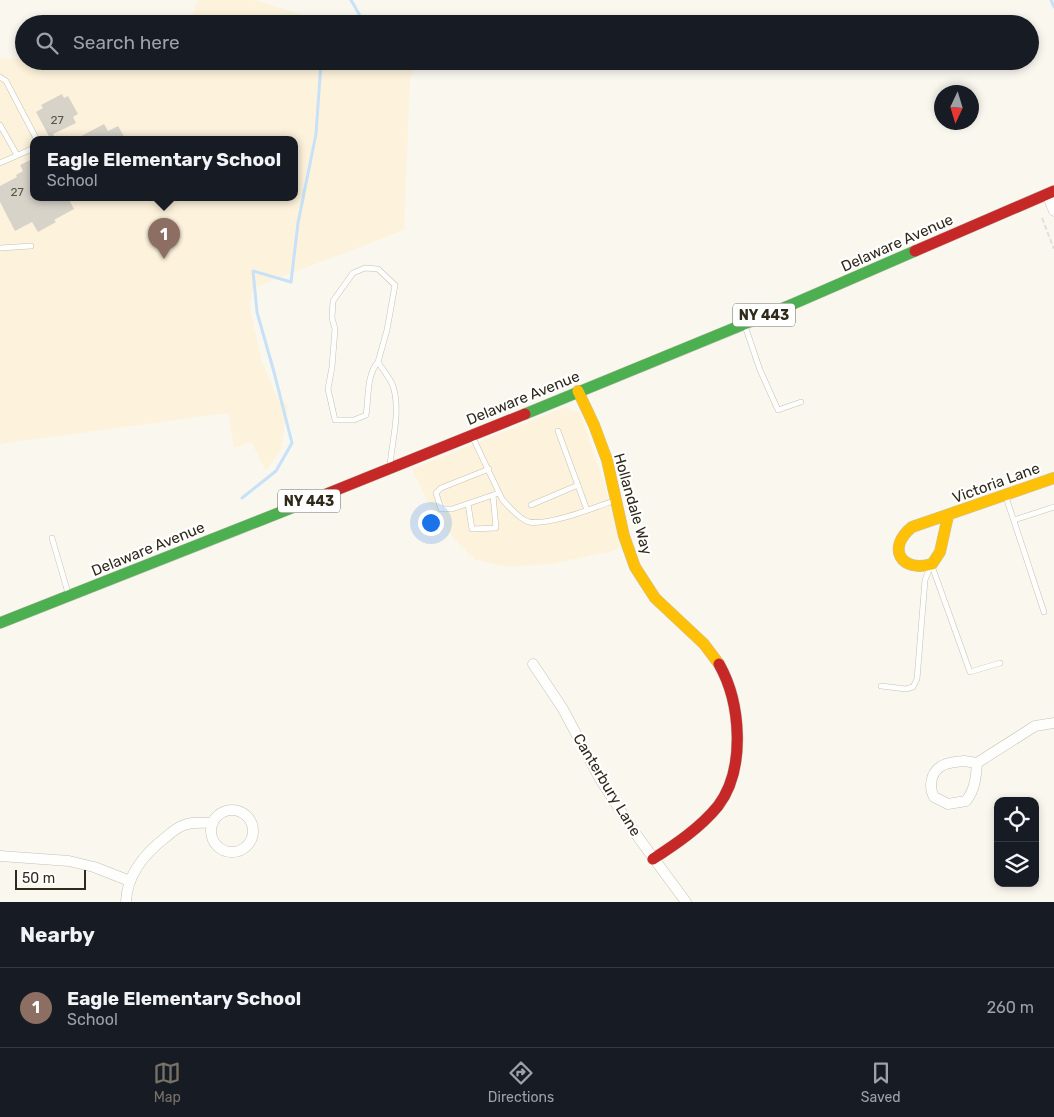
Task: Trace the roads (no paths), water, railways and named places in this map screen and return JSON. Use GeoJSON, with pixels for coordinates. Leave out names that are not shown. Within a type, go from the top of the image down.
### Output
{"type":"FeatureCollection","features":[{"type":"Feature","properties":{"kind":"main road","name":"Delaware Avenue"},"geometry":{"type":"LineString","coordinates":[[0,623],[578,392],[855,278],[1051,192]]}},
{"type":"Feature","properties":{"kind":"main road","name":"Hollandale Way"},"geometry":{"type":"LineString","coordinates":[[578,392],[592,420],[604,454],[624,537],[635,567],[656,600],[689,629],[718,660],[733,693],[738,742],[733,773],[720,802],[703,823],[653,860]]}},
{"type":"Feature","properties":{"kind":"main road","name":"Victoria Lane"},"geometry":{"type":"LineString","coordinates":[[948,516],[940,552],[932,564],[920,567],[911,566],[905,562],[900,554],[899,542],[912,527],[1054,478]]}},
{"type":"Feature","properties":{"kind":"street"},"geometry":{"type":"LineString","coordinates":[[1051,192],[1054,211]]}},
{"type":"Feature","properties":{"kind":"street","name":"Canterbury Lane"},"geometry":{"type":"LineString","coordinates":[[533,664],[563,709],[600,779],[653,860],[686,902]]}},
{"type":"Feature","properties":{"kind":"street"},"geometry":{"type":"LineString","coordinates":[[977,763],[976,780],[972,795],[966,801],[948,804],[934,797],[930,788],[931,780],[940,767],[957,762],[977,763],[1035,726],[1054,723]]}},
{"type":"Feature","properties":{"kind":"street"},"geometry":{"type":"LineString","coordinates":[[126,902],[130,881],[138,863],[152,847],[180,826],[191,823],[213,823],[223,812],[237,811],[249,819],[253,832],[252,839],[243,849],[237,852],[224,851],[214,842],[211,836],[213,823]]}},
{"type":"Feature","properties":{"kind":"street"},"geometry":{"type":"LineString","coordinates":[[0,856],[69,861],[94,867],[130,881]]}},
{"type":"Feature","properties":{"kind":"lane"},"geometry":{"type":"LineString","coordinates":[[0,77],[6,81],[35,136]]}},
{"type":"Feature","properties":{"kind":"lane"},"geometry":{"type":"LineString","coordinates":[[0,124],[17,156]]}},
{"type":"Feature","properties":{"kind":"lane"},"geometry":{"type":"LineString","coordinates":[[0,163],[30,150]]}},
{"type":"Feature","properties":{"kind":"lane"},"geometry":{"type":"LineString","coordinates":[[0,248],[31,246]]}},
{"type":"Feature","properties":{"kind":"lane"},"geometry":{"type":"LineString","coordinates":[[378,362],[370,376],[366,415],[354,420],[335,420],[328,389],[335,329],[332,318],[333,301],[352,273],[366,268],[378,269],[395,285],[387,330],[378,362],[392,384],[395,398],[396,417],[389,469]]}},
{"type":"Feature","properties":{"kind":"lane"},"geometry":{"type":"LineString","coordinates":[[744,323],[760,370],[778,410],[801,402]]}},
{"type":"Feature","properties":{"kind":"lane"},"geometry":{"type":"LineString","coordinates":[[558,431],[587,510]]}},
{"type":"Feature","properties":{"kind":"lane"},"geometry":{"type":"LineString","coordinates":[[468,504],[472,528],[496,528],[496,494],[489,469],[472,435]]}},
{"type":"Feature","properties":{"kind":"lane"},"geometry":{"type":"LineString","coordinates":[[489,469],[441,488],[436,493],[441,509],[452,509],[496,494]]}},
{"type":"Feature","properties":{"kind":"lane"},"geometry":{"type":"LineString","coordinates":[[531,505],[578,485]]}},
{"type":"Feature","properties":{"kind":"lane"},"geometry":{"type":"LineString","coordinates":[[496,494],[509,508],[528,522],[544,521],[616,500]]}},
{"type":"Feature","properties":{"kind":"lane"},"geometry":{"type":"LineString","coordinates":[[1005,495],[1044,612]]}},
{"type":"Feature","properties":{"kind":"lane"},"geometry":{"type":"LineString","coordinates":[[1014,520],[1054,507]]}},
{"type":"Feature","properties":{"kind":"lane"},"geometry":{"type":"LineString","coordinates":[[52,538],[70,596]]}},
{"type":"Feature","properties":{"kind":"lane"},"geometry":{"type":"LineString","coordinates":[[932,564],[970,672],[1000,663]]}},
{"type":"Feature","properties":{"kind":"lane"},"geometry":{"type":"LineString","coordinates":[[881,686],[906,689],[912,687],[917,679],[925,580],[932,564]]}},
{"type":"Feature","properties":{"kind":"waterway"},"geometry":{"type":"LineString","coordinates":[[351,0],[360,15]]}},
{"type":"Feature","properties":{"kind":"waterway"},"geometry":{"type":"LineString","coordinates":[[1051,0],[1054,7]]}},
{"type":"Feature","properties":{"kind":"waterway"},"geometry":{"type":"LineString","coordinates":[[242,498],[276,471],[292,443],[257,312],[253,271],[291,282],[298,223],[316,134],[321,70]]}},
{"type":"Feature","properties":{"kind":"place","name":"Eagle Elementary School"},"geometry":{"type":"Point","coordinates":[164,259]}}]}
